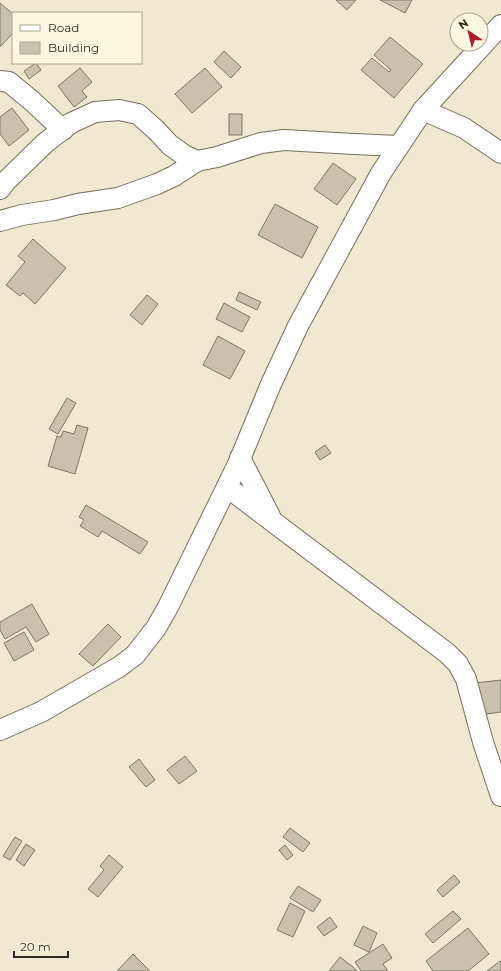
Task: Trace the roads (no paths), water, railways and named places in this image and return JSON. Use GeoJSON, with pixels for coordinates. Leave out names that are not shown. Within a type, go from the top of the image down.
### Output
{"type":"FeatureCollection","features":[{"type":"Feature","properties":{"kind":"street"},"geometry":{"type":"LineString","coordinates":[[0,730],[41,712],[119,667],[135,654],[156,628],[168,607],[227,487],[271,384],[298,326],[381,173],[423,110],[501,24]]}},
{"type":"Feature","properties":{"kind":"street"},"geometry":{"type":"LineString","coordinates":[[0,81],[9,82],[63,130]]}},
{"type":"Feature","properties":{"kind":"street"},"geometry":{"type":"LineString","coordinates":[[0,189],[6,181],[45,143],[71,123],[95,112],[119,110],[138,114],[170,144],[184,155],[197,161]]}},
{"type":"Feature","properties":{"kind":"street"},"geometry":{"type":"LineString","coordinates":[[423,110],[464,128],[501,153]]}},
{"type":"Feature","properties":{"kind":"street"},"geometry":{"type":"LineString","coordinates":[[0,221],[78,204],[118,198],[157,184],[174,176],[197,161],[217,157],[261,143],[284,140],[398,146]]}},
{"type":"Feature","properties":{"kind":"street"},"geometry":{"type":"LineString","coordinates":[[240,458],[273,522]]}},
{"type":"Feature","properties":{"kind":"street"},"geometry":{"type":"LineString","coordinates":[[227,487],[447,653],[458,664],[466,679],[483,742],[501,796]]}}]}
